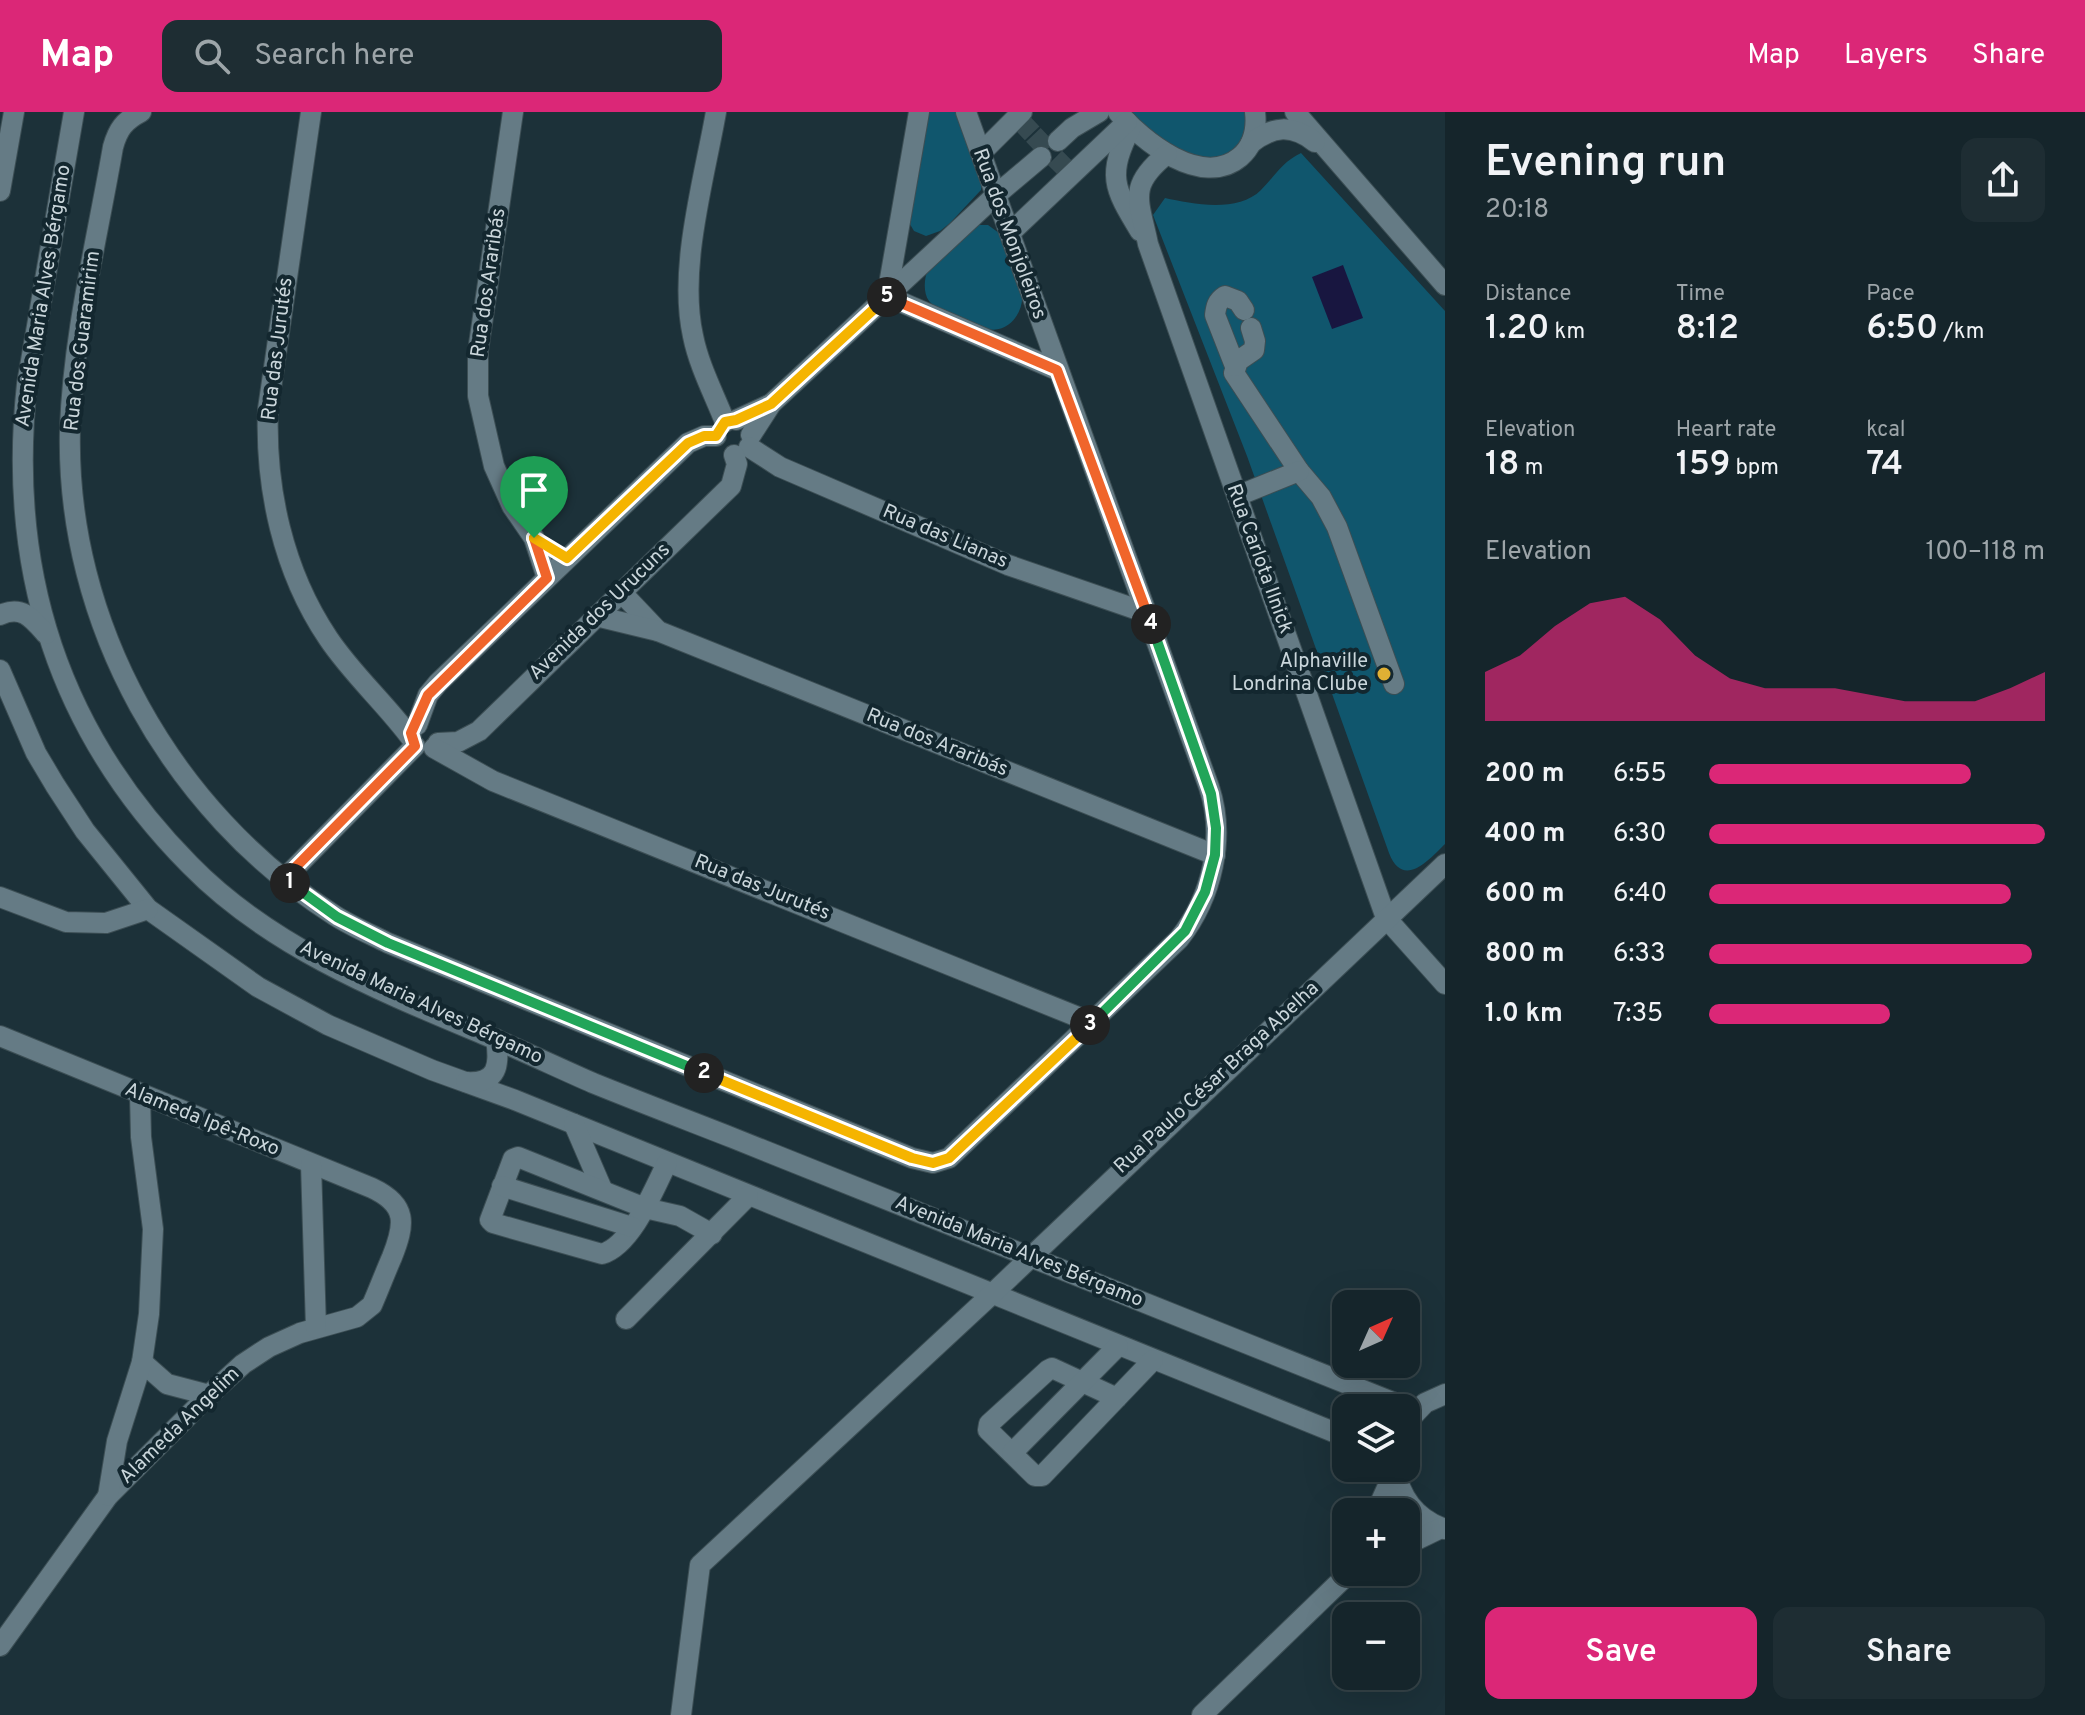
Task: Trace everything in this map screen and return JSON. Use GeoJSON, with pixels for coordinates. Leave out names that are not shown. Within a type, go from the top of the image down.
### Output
{"type":"FeatureCollection","features":[{"type":"Feature","properties":{"kind":"street"},"geometry":{"type":"LineString","coordinates":[[0,191],[14,112]]}},
{"type":"Feature","properties":{"kind":"street","name":"Avenida Maria Alves Bérgamo"},"geometry":{"type":"LineString","coordinates":[[74,112],[22,426],[21,478],[33,579],[48,637],[85,726],[119,780],[171,845],[214,889],[279,935],[337,968],[592,1082],[1029,1256],[1356,1394]]}},
{"type":"Feature","properties":{"kind":"street","name":"Rua dos Guaramirim"},"geometry":{"type":"LineString","coordinates":[[141,112],[119,128],[113,147],[73,394],[71,465],[74,506],[85,567],[110,648],[141,712],[188,783],[230,831],[284,879],[337,917],[399,948],[912,1158],[938,1162]]}},
{"type":"Feature","properties":{"kind":"street","name":"Rua das Jurutés"},"geometry":{"type":"LineString","coordinates":[[311,112],[268,409],[267,436],[272,496],[280,531],[313,611],[328,638],[423,740],[493,781],[1093,1023]]}},
{"type":"Feature","properties":{"kind":"street","name":"Rua dos Araribás"},"geometry":{"type":"LineString","coordinates":[[513,112],[478,351],[478,396],[494,466],[512,506],[534,538],[547,578]]}},
{"type":"Feature","properties":{"kind":"street"},"geometry":{"type":"LineString","coordinates":[[284,879],[423,740],[428,695],[438,683],[688,443],[704,436],[735,436],[693,337],[688,290],[695,230],[716,112]]}},
{"type":"Feature","properties":{"kind":"street"},"geometry":{"type":"LineString","coordinates":[[919,112],[887,296],[1057,370]]}},
{"type":"Feature","properties":{"kind":"street"},"geometry":{"type":"LineString","coordinates":[[1008,226],[1063,138],[1072,128],[1099,112]]}},
{"type":"Feature","properties":{"kind":"street"},"geometry":{"type":"LineString","coordinates":[[1251,143],[1255,112]]}},
{"type":"Feature","properties":{"kind":"street"},"geometry":{"type":"LineString","coordinates":[[1295,112],[1445,285]]}},
{"type":"Feature","properties":{"kind":"street"},"geometry":{"type":"LineString","coordinates":[[968,118],[993,130],[1024,120]]}},
{"type":"Feature","properties":{"kind":"street","name":"Rua dos Monjoleiros"},"geometry":{"type":"LineString","coordinates":[[938,1162],[949,1158],[1093,1023],[1185,931],[1205,892],[1215,855],[1216,828],[1211,794],[968,118]]}},
{"type":"Feature","properties":{"kind":"street"},"geometry":{"type":"LineString","coordinates":[[1063,138],[1124,119]]}},
{"type":"Feature","properties":{"kind":"street"},"geometry":{"type":"LineString","coordinates":[[1063,138],[1093,168],[1115,174],[1124,119]]}},
{"type":"Feature","properties":{"kind":"street"},"geometry":{"type":"LineString","coordinates":[[1124,119],[1167,154],[1193,164],[1217,167],[1237,160],[1251,143],[1269,130],[1290,129],[1309,137],[1325,149]]}},
{"type":"Feature","properties":{"kind":"street"},"geometry":{"type":"LineString","coordinates":[[989,174],[1024,120]]}},
{"type":"Feature","properties":{"kind":"street","name":"Rua Carlota Ilnick"},"geometry":{"type":"LineString","coordinates":[[1167,154],[1146,172],[1139,189],[1148,244],[1386,918]]}},
{"type":"Feature","properties":{"kind":"street"},"geometry":{"type":"LineString","coordinates":[[989,174],[1043,160],[1008,226]]}},
{"type":"Feature","properties":{"kind":"street","name":"Avenida dos Urucuns"},"geometry":{"type":"LineString","coordinates":[[423,740],[458,742],[475,734],[731,486],[737,464],[735,436],[887,296],[989,174]]}},
{"type":"Feature","properties":{"kind":"street","name":"Rua Carlota Ilnick"},"geometry":{"type":"LineString","coordinates":[[1115,174],[1121,200],[1148,244]]}},
{"type":"Feature","properties":{"kind":"street"},"geometry":{"type":"LineString","coordinates":[[1235,366],[1254,350],[1255,341],[1248,319],[1232,297],[1225,296],[1216,305],[1215,315],[1235,366],[1234,373],[1299,471],[1321,497],[1337,527],[1394,684]]}},
{"type":"Feature","properties":{"kind":"street","name":"Rua das Lianas"},"geometry":{"type":"LineString","coordinates":[[735,436],[780,467],[1008,565],[1147,613]]}},
{"type":"Feature","properties":{"kind":"street"},"geometry":{"type":"LineString","coordinates":[[1237,496],[1299,471]]}},
{"type":"Feature","properties":{"kind":"street","name":"Rua dos Araribás"},"geometry":{"type":"LineString","coordinates":[[534,538],[567,558]]}},
{"type":"Feature","properties":{"kind":"street","name":"Rua dos Araribás"},"geometry":{"type":"LineString","coordinates":[[621,592],[658,631]]}},
{"type":"Feature","properties":{"kind":"street"},"geometry":{"type":"LineString","coordinates":[[0,615],[19,611],[30,615],[48,637]]}},
{"type":"Feature","properties":{"kind":"street","name":"Rua dos Araribás"},"geometry":{"type":"LineString","coordinates":[[596,616],[658,631],[1215,855]]}},
{"type":"Feature","properties":{"kind":"street"},"geometry":{"type":"LineString","coordinates":[[0,670],[36,753],[55,785],[85,831],[148,909],[258,987],[328,1025],[462,1082],[574,1124],[1332,1431]]}},
{"type":"Feature","properties":{"kind":"street","name":"Rua Paulo César Braga Abelha"},"geometry":{"type":"LineString","coordinates":[[681,1715],[700,1565],[991,1295],[1445,864]]}},
{"type":"Feature","properties":{"kind":"street"},"geometry":{"type":"LineString","coordinates":[[0,897],[66,922],[106,923],[148,909]]}},
{"type":"Feature","properties":{"kind":"street"},"geometry":{"type":"LineString","coordinates":[[1386,918],[1445,984]]}},
{"type":"Feature","properties":{"kind":"street","name":"Alameda Ipê-Roxo"},"geometry":{"type":"LineString","coordinates":[[0,1036],[380,1192],[399,1210]]}},
{"type":"Feature","properties":{"kind":"street"},"geometry":{"type":"LineString","coordinates":[[462,1082],[479,1083],[492,1075],[500,1060],[496,1039]]}},
{"type":"Feature","properties":{"kind":"street"},"geometry":{"type":"LineString","coordinates":[[108,1496],[117,1441],[142,1362],[149,1314],[153,1229],[141,1137],[140,1095]]}},
{"type":"Feature","properties":{"kind":"street"},"geometry":{"type":"LineString","coordinates":[[574,1124],[602,1189]]}},
{"type":"Feature","properties":{"kind":"street"},"geometry":{"type":"LineString","coordinates":[[667,1163],[645,1208],[610,1252],[602,1254],[490,1220],[513,1159],[518,1157],[645,1208],[680,1216],[712,1234]]}},
{"type":"Feature","properties":{"kind":"street"},"geometry":{"type":"LineString","coordinates":[[311,1164],[316,1328]]}},
{"type":"Feature","properties":{"kind":"street"},"geometry":{"type":"LineString","coordinates":[[502,1186],[632,1227]]}},
{"type":"Feature","properties":{"kind":"street"},"geometry":{"type":"LineString","coordinates":[[626,1319],[748,1196]]}},
{"type":"Feature","properties":{"kind":"street","name":"Alameda Angelim"},"geometry":{"type":"LineString","coordinates":[[1,1642],[108,1496],[209,1395],[255,1356],[285,1339],[357,1317],[372,1305],[399,1238],[402,1218],[399,1210]]}},
{"type":"Feature","properties":{"kind":"street"},"geometry":{"type":"LineString","coordinates":[[1012,1453],[1118,1346]]}},
{"type":"Feature","properties":{"kind":"street"},"geometry":{"type":"LineString","coordinates":[[1117,1398],[1052,1368],[989,1424],[988,1430],[1035,1476],[1042,1476],[1117,1398],[1153,1360]]}},
{"type":"Feature","properties":{"kind":"street"},"geometry":{"type":"LineString","coordinates":[[142,1362],[167,1384],[209,1395]]}},
{"type":"Feature","properties":{"kind":"street"},"geometry":{"type":"LineString","coordinates":[[1420,1408],[1445,1394]]}},
{"type":"Feature","properties":{"kind":"street"},"geometry":{"type":"LineString","coordinates":[[1399,1482],[1409,1505],[1419,1515],[1443,1528]]}},
{"type":"Feature","properties":{"kind":"street"},"geometry":{"type":"LineString","coordinates":[[1420,1539],[1443,1528]]}},
{"type":"Feature","properties":{"kind":"street"},"geometry":{"type":"LineString","coordinates":[[1202,1715],[1336,1586]]}},
{"type":"Feature","properties":{"kind":"shaded area"},"geometry":{"type":"Polygon","coordinates":[[[925,112],[956,112],[982,182],[981,190],[950,223],[926,236],[914,231],[907,219],[925,112]]]}},
{"type":"Feature","properties":{"kind":"shaded area"},"geometry":{"type":"Polygon","coordinates":[[[1130,112],[1246,112],[1246,123],[1242,138],[1231,151],[1218,157],[1204,158],[1176,148],[1130,112]]]}},
{"type":"Feature","properties":{"kind":"shaded area","name":"Alphaville Londrina Clube"},"geometry":{"type":"Polygon","coordinates":[[[1301,153],[1445,311],[1445,844],[1424,864],[1408,870],[1395,864],[1389,853],[1247,456],[1153,215],[1165,198],[1214,205],[1240,202],[1261,190],[1284,165],[1301,153]]]}},
{"type":"Feature","properties":{"kind":"shaded area"},"geometry":{"type":"Polygon","coordinates":[[[976,225],[988,225],[999,233],[1022,294],[1017,315],[1008,325],[995,330],[942,310],[929,301],[926,294],[928,270],[976,225]]]}},
{"type":"Feature","properties":{"kind":"shaded area"},"geometry":{"type":"Polygon","coordinates":[[[1343,265],[1363,318],[1332,329],[1312,277],[1343,265]]]}},
{"type":"Feature","properties":{"kind":"tunnel"},"geometry":{"type":"LineString","coordinates":[[1018,133],[1034,118]]}},
{"type":"Feature","properties":{"kind":"tunnel"},"geometry":{"type":"LineString","coordinates":[[1033,149],[1050,133]]}},
{"type":"Feature","properties":{"kind":"tunnel"},"geometry":{"type":"LineString","coordinates":[[1055,172],[1070,157]]}},
{"type":"Feature","properties":{"kind":"place","name":"Alphaville Londrina Clube"},"geometry":{"type":"Point","coordinates":[1384,674]}},
{"type":"Feature","properties":{"kind":"route"},"geometry":{"type":"LineString","coordinates":[[887,296],[1057,370],[1211,794],[1216,828],[1215,855],[1194,917],[1173,945],[1093,1023],[949,1158],[933,1163],[912,1158],[422,958],[337,917],[284,879],[415,746],[411,733],[417,725],[422,706],[438,683],[547,578],[534,538],[567,558],[688,443],[704,436],[716,436],[725,422],[771,404],[887,296]]}}]}
